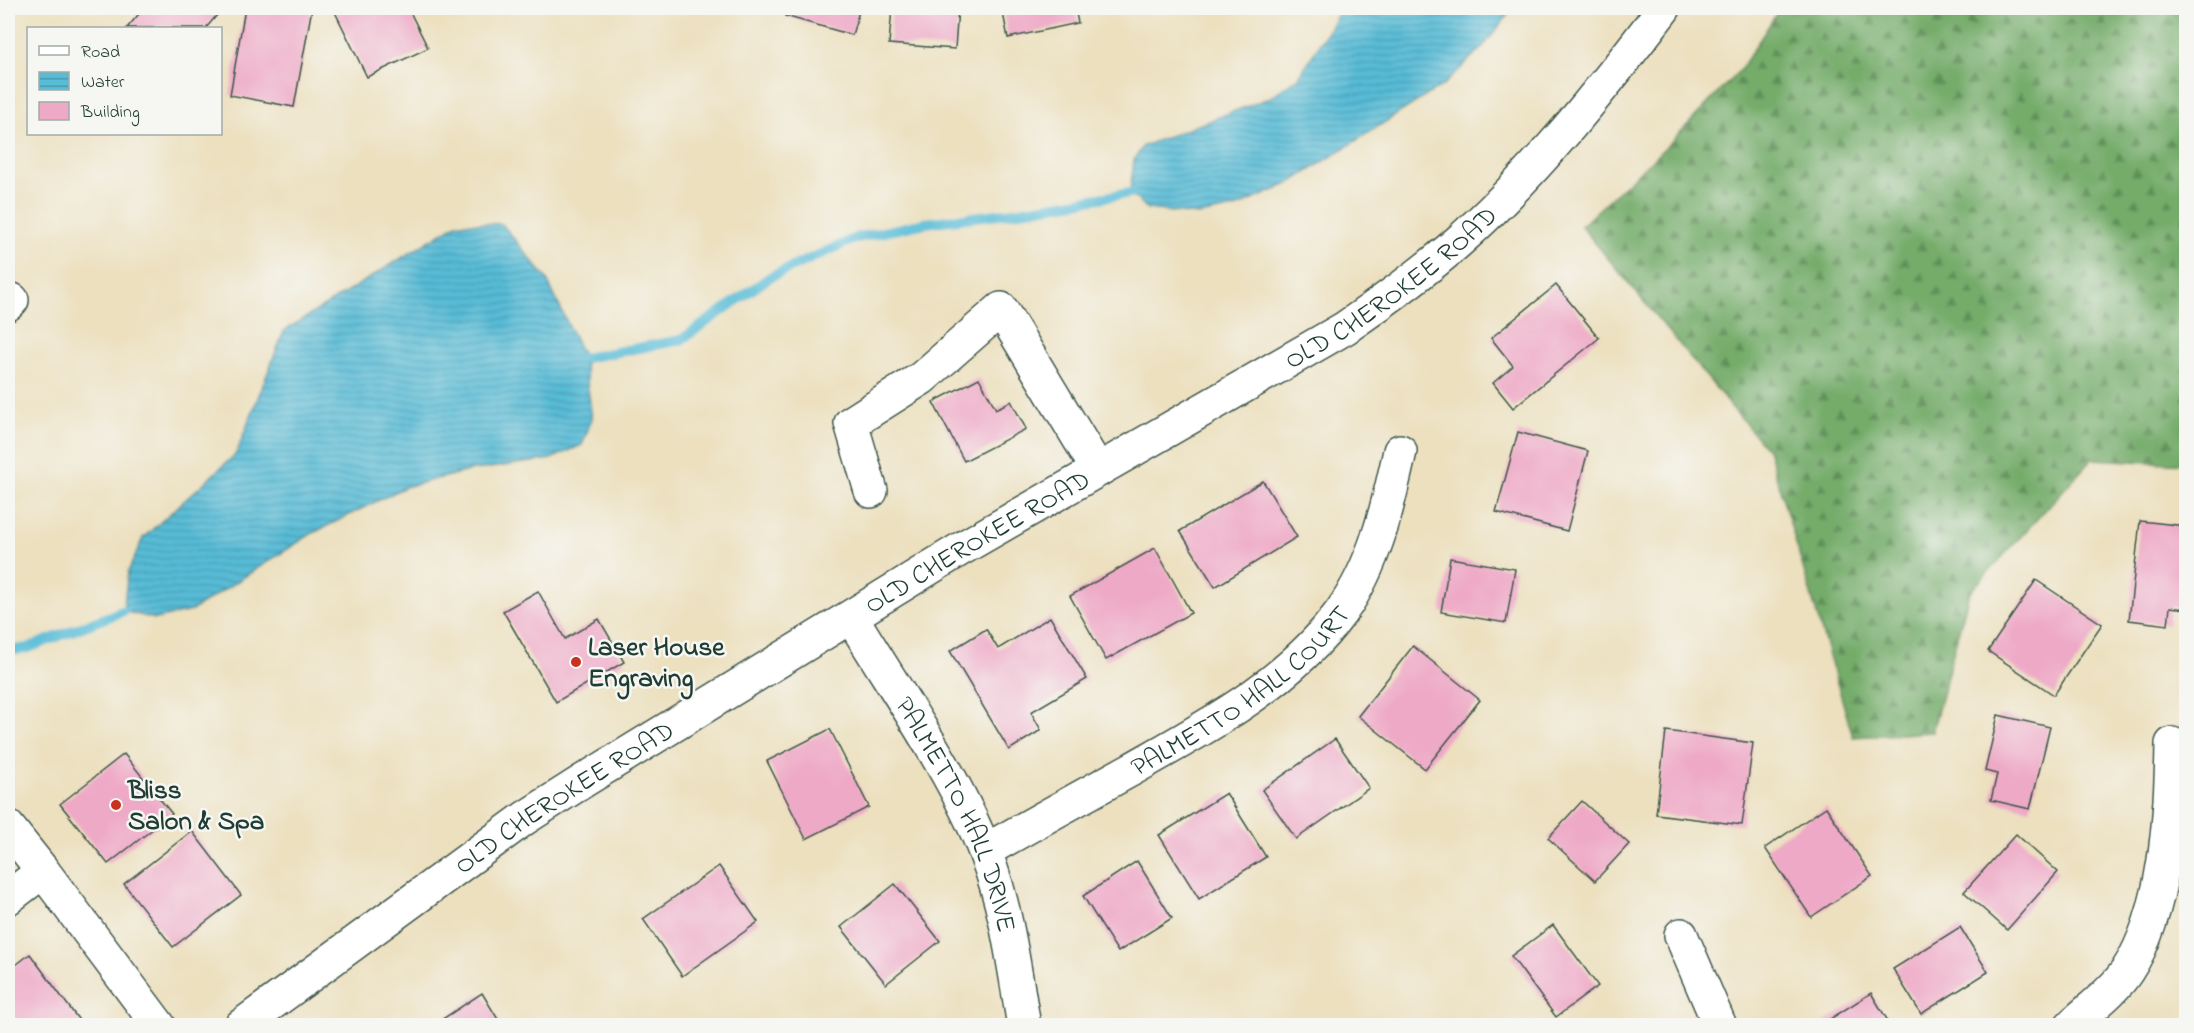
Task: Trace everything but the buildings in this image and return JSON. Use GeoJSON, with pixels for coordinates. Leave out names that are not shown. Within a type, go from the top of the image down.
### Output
{"type":"FeatureCollection","features":[{"type":"Feature","properties":{"kind":"street","name":"OLD CHEROKEE ROAD"},"geometry":{"type":"LineString","coordinates":[[242,1026],[525,818],[959,550],[1346,328],[1387,299],[1459,241],[1575,119],[1664,8]]}},
{"type":"Feature","properties":{"kind":"street"},"geometry":{"type":"LineString","coordinates":[[870,491],[851,423],[922,378],[1000,309],[1098,470]]}},
{"type":"Feature","properties":{"kind":"street","name":"PALMETTO HALL COURT"},"geometry":{"type":"LineString","coordinates":[[985,850],[1174,745],[1256,694],[1303,657],[1342,610],[1369,559],[1386,513],[1400,451]]}},
{"type":"Feature","properties":{"kind":"street","name":"PALMETTO HALL DRIVE"},"geometry":{"type":"LineString","coordinates":[[852,618],[949,778],[985,850],[1004,910],[1024,1026]]}},
{"type":"Feature","properties":{"kind":"street"},"geometry":{"type":"LineString","coordinates":[[2071,1026],[2126,973],[2142,944],[2157,894],[2171,796],[2172,744]]}},
{"type":"Feature","properties":{"kind":"street"},"geometry":{"type":"LineString","coordinates":[[8,827],[159,1026]]}},
{"type":"Feature","properties":{"kind":"street"},"geometry":{"type":"LineString","coordinates":[[8,898],[43,872]]}},
{"type":"Feature","properties":{"kind":"street"},"geometry":{"type":"LineString","coordinates":[[1681,935],[1720,1026]]}},
{"type":"Feature","properties":{"kind":"green space"},"geometry":{"type":"Polygon","coordinates":[[[1780,8],[2186,8],[2186,464],[2092,459],[1969,593],[1932,732],[1853,737],[1769,452],[1581,226],[1672,141],[1741,69],[1780,8]]]}},
{"type":"Feature","properties":{"kind":"water"},"geometry":{"type":"Polygon","coordinates":[[[1342,8],[1513,8],[1486,43],[1446,83],[1290,183],[1235,208],[1199,215],[1148,209],[1130,193],[1134,160],[1143,146],[1269,98],[1299,77],[1342,8]]]}},
{"type":"Feature","properties":{"kind":"water"},"geometry":{"type":"Polygon","coordinates":[[[458,223],[502,224],[546,278],[584,358],[592,419],[582,445],[551,459],[468,471],[405,487],[311,534],[191,611],[155,619],[123,611],[128,572],[143,538],[236,454],[284,331],[458,223]]]}},
{"type":"Feature","properties":{"kind":"waterway"},"geometry":{"type":"LineString","coordinates":[[584,358],[681,340],[770,277],[856,238],[925,223],[1014,212],[1130,193]]}},
{"type":"Feature","properties":{"kind":"waterway"},"geometry":{"type":"LineString","coordinates":[[8,651],[28,648],[123,611]]}},
{"type":"Feature","properties":{"kind":"place","name":"Laser House Engraving"},"geometry":{"type":"Point","coordinates":[576,662]}},
{"type":"Feature","properties":{"kind":"place","name":"Bliss Salon & Spa"},"geometry":{"type":"Point","coordinates":[116,805]}}]}
